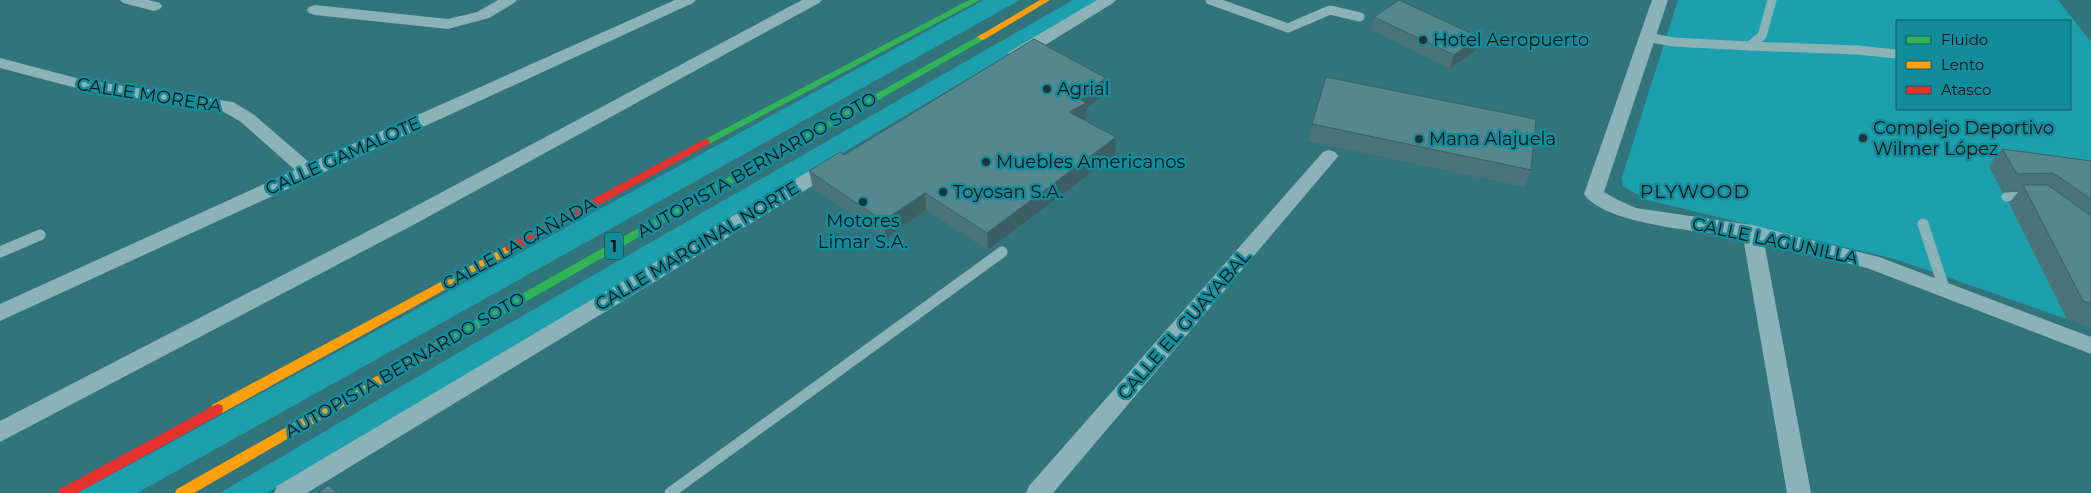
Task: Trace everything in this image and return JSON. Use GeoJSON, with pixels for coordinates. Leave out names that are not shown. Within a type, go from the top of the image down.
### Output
{"type":"FeatureCollection","features":[{"type":"Feature","properties":{"kind":"main road","name":"CALLE LA CAÑADA"},"geometry":{"type":"LineString","coordinates":[[65,493],[699,145],[976,0]]}},
{"type":"Feature","properties":{"kind":"main road","name":"AUTOPISTA BERNARDO SOTO"},"geometry":{"type":"LineString","coordinates":[[182,493],[1046,0]]}},
{"type":"Feature","properties":{"kind":"street"},"geometry":{"type":"LineString","coordinates":[[128,0],[154,6]]}},
{"type":"Feature","properties":{"kind":"street"},"geometry":{"type":"LineString","coordinates":[[321,5],[448,24],[483,15],[509,0]]}},
{"type":"Feature","properties":{"kind":"street","name":"CALLE GAMALOTE"},"geometry":{"type":"LineString","coordinates":[[0,313],[308,171],[688,0]]}},
{"type":"Feature","properties":{"kind":"street"},"geometry":{"type":"LineString","coordinates":[[0,432],[408,219],[814,0]]}},
{"type":"Feature","properties":{"kind":"street"},"geometry":{"type":"LineString","coordinates":[[1000,65],[1108,0]]}},
{"type":"Feature","properties":{"kind":"street","name":"CALLE LAGUNILLA"},"geometry":{"type":"LineString","coordinates":[[1660,0],[1594,194],[1609,204],[1633,214],[1752,232],[1872,262],[1944,288],[2091,346]]}},
{"type":"Feature","properties":{"kind":"street","name":"CALLE MORERA"},"geometry":{"type":"LineString","coordinates":[[0,63],[31,74],[84,87],[227,106],[247,118],[308,171]]}},
{"type":"Feature","properties":{"kind":"street","name":"CALLE EL GUAYABAL"},"geometry":{"type":"LineString","coordinates":[[1038,493],[1329,156]]}},
{"type":"Feature","properties":{"kind":"street","name":"CALLE MARGINAL NORTE"},"geometry":{"type":"LineString","coordinates":[[286,493],[847,157]]}},
{"type":"Feature","properties":{"kind":"street"},"geometry":{"type":"LineString","coordinates":[[1752,232],[1799,493]]}},
{"type":"Feature","properties":{"kind":"lane"},"geometry":{"type":"LineString","coordinates":[[1210,0],[1288,28],[1330,10],[1360,17]]}},
{"type":"Feature","properties":{"kind":"lane"},"geometry":{"type":"LineString","coordinates":[[1749,46],[1762,36],[1772,0]]}},
{"type":"Feature","properties":{"kind":"lane"},"geometry":{"type":"LineString","coordinates":[[1647,37],[1673,42],[1857,50],[1896,54]]}},
{"type":"Feature","properties":{"kind":"lane"},"geometry":{"type":"LineString","coordinates":[[2006,197],[2036,196]]}},
{"type":"Feature","properties":{"kind":"lane"},"geometry":{"type":"LineString","coordinates":[[1923,224],[1944,288]]}},
{"type":"Feature","properties":{"kind":"lane"},"geometry":{"type":"LineString","coordinates":[[0,252],[40,235]]}},
{"type":"Feature","properties":{"kind":"lane"},"geometry":{"type":"LineString","coordinates":[[670,493],[1002,252]]}},
{"type":"Feature","properties":{"kind":"shaded area"},"geometry":{"type":"Polygon","coordinates":[[[984,0],[1020,0],[137,493],[78,493],[984,0]]]}},
{"type":"Feature","properties":{"kind":"shaded area"},"geometry":{"type":"Polygon","coordinates":[[[1073,0],[1101,0],[267,493],[220,493],[463,350],[1073,0]]]}},
{"type":"Feature","properties":{"kind":"shaded area","name":"Complejo Deportivo Wilmer López"},"geometry":{"type":"Polygon","coordinates":[[[1678,0],[2058,0],[2091,42],[2091,181],[1989,167],[2026,233],[2067,319],[1895,259],[1647,200],[1623,186],[1622,177],[1678,0]]]}},
{"type":"Feature","properties":{"kind":"building"},"geometry":{"type":"Polygon","coordinates":[[[1399,0],[1479,37],[1454,55],[1374,17],[1399,0]]]}},
{"type":"Feature","properties":{"kind":"building"},"geometry":{"type":"Polygon","coordinates":[[[1034,39],[1106,78],[1077,97],[1086,103],[1069,112],[1116,137],[987,233],[925,193],[883,221],[809,171],[840,152],[844,155],[1034,39]]]}},
{"type":"Feature","properties":{"kind":"building","name":"Mana Alajuela"},"geometry":{"type":"Polygon","coordinates":[[[1326,77],[1536,119],[1531,170],[1312,124],[1326,77]]]}},
{"type":"Feature","properties":{"kind":"building"},"geometry":{"type":"Polygon","coordinates":[[[2002,149],[2091,161],[2091,199],[2053,173],[2017,174],[2002,149]]]}},
{"type":"Feature","properties":{"kind":"building"},"geometry":{"type":"Polygon","coordinates":[[[2023,185],[2048,185],[2091,216],[2091,304],[2083,301],[2023,185]]]}},
{"type":"Feature","properties":{"kind":"building"},"geometry":{"type":"Polygon","coordinates":[[[329,485],[337,493],[318,493],[329,485]]]}},
{"type":"Feature","properties":{"kind":"traffic: fast"},"geometry":{"type":"LineString","coordinates":[[705,142],[976,0]]}},
{"type":"Feature","properties":{"kind":"traffic: fast"},"geometry":{"type":"LineString","coordinates":[[446,342],[982,37]]}},
{"type":"Feature","properties":{"kind":"traffic: slow"},"geometry":{"type":"LineString","coordinates":[[982,37],[1046,0]]}},
{"type":"Feature","properties":{"kind":"traffic: slow"},"geometry":{"type":"LineString","coordinates":[[217,409],[511,248]]}},
{"type":"Feature","properties":{"kind":"traffic: slow"},"geometry":{"type":"LineString","coordinates":[[182,493],[446,342]]}},
{"type":"Feature","properties":{"kind":"traffic: jam"},"geometry":{"type":"LineString","coordinates":[[511,248],[705,142]]}},
{"type":"Feature","properties":{"kind":"traffic: jam"},"geometry":{"type":"LineString","coordinates":[[65,493],[217,409]]}},
{"type":"Feature","properties":{"kind":"place","name":"Hotel Aeropuerto"},"geometry":{"type":"Point","coordinates":[1423,40]}},
{"type":"Feature","properties":{"kind":"place","name":"Agrial"},"geometry":{"type":"Point","coordinates":[1047,89]}},
{"type":"Feature","properties":{"kind":"place","name":"Complejo Deportivo Wilmer López"},"geometry":{"type":"Point","coordinates":[1863,138]}},
{"type":"Feature","properties":{"kind":"place","name":"Mana Alajuela"},"geometry":{"type":"Point","coordinates":[1419,139]}},
{"type":"Feature","properties":{"kind":"place","name":"Muebles Americanos"},"geometry":{"type":"Point","coordinates":[986,162]}},
{"type":"Feature","properties":{"kind":"place","name":"Toyosan S.A."},"geometry":{"type":"Point","coordinates":[943,192]}},
{"type":"Feature","properties":{"kind":"place","name":"Motores Limar S.A."},"geometry":{"type":"Point","coordinates":[863,202]}},
{"type":"Feature","properties":{"kind":"district","name":"PLYWOOD"},"geometry":{"type":"Point","coordinates":[1695,191]}}]}
